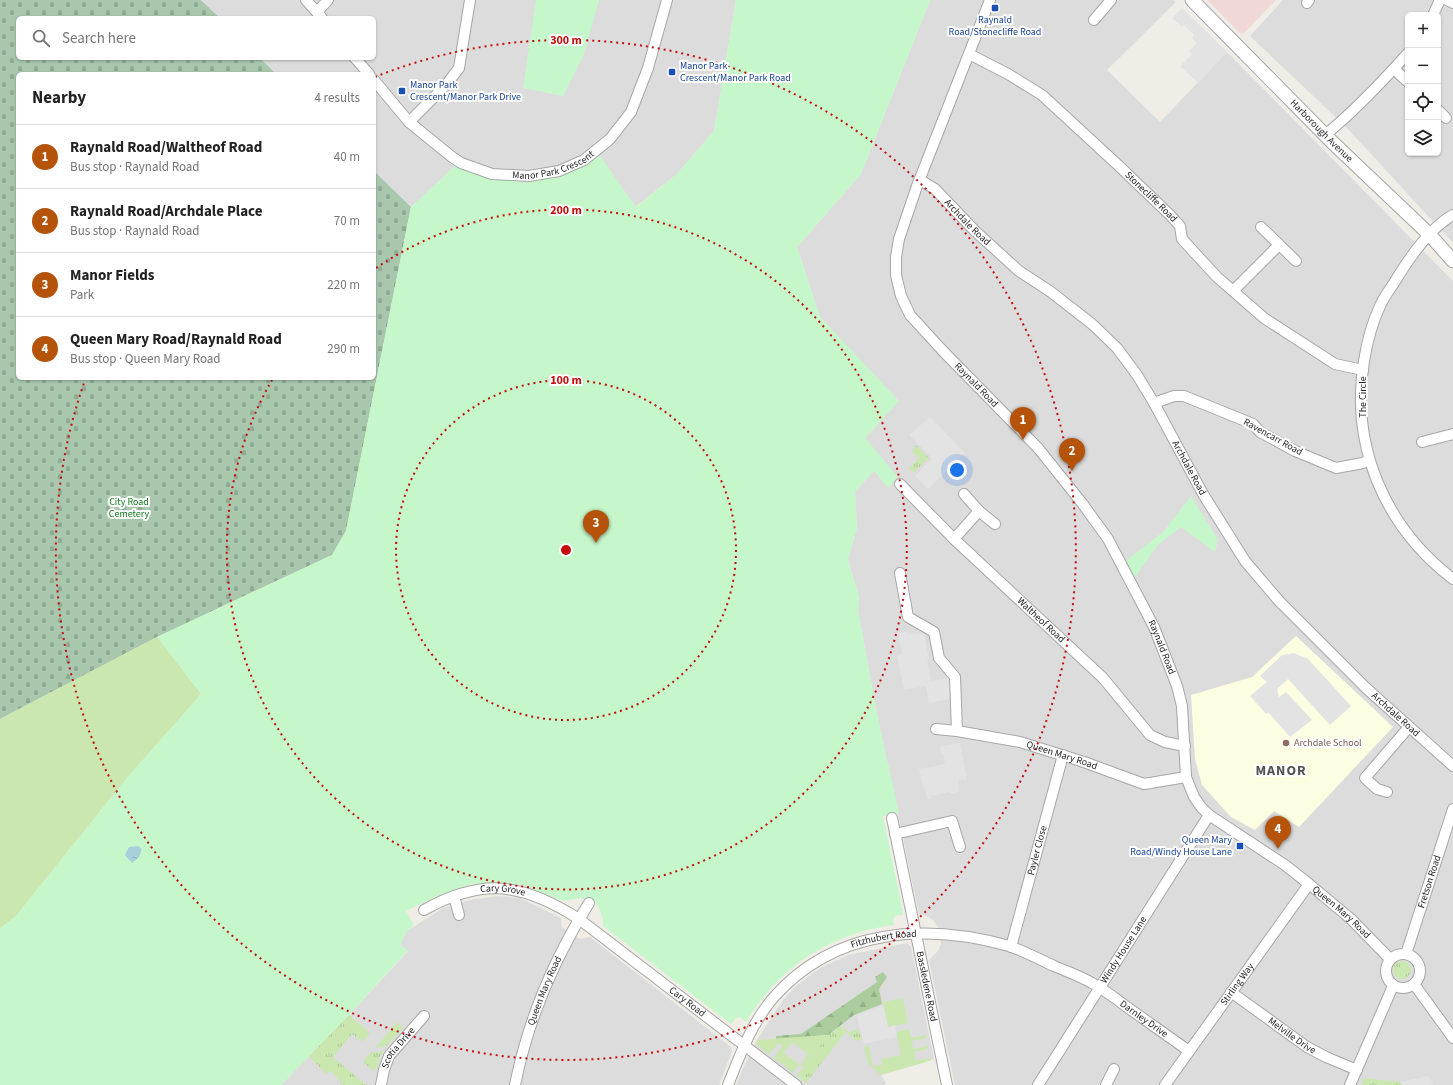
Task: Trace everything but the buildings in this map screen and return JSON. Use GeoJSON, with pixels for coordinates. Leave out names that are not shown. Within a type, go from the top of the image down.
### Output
{"type":"FeatureCollection","features":[{"type":"Feature","properties":{"kind":"street"},"geometry":{"type":"LineString","coordinates":[[306,0],[319,15],[328,0]]}},
{"type":"Feature","properties":{"kind":"street"},"geometry":{"type":"LineString","coordinates":[[409,122],[446,85],[459,68],[470,0]]}},
{"type":"Feature","properties":{"kind":"street","name":"Manor Park Crescent"},"geometry":{"type":"LineString","coordinates":[[376,82],[409,122],[461,163],[492,174],[529,176],[559,171],[584,160],[610,138],[630,112],[648,68],[666,0]]}},
{"type":"Feature","properties":{"kind":"street","name":"Raynald Road"},"geometry":{"type":"LineString","coordinates":[[990,0],[920,180],[899,239],[896,257],[896,275],[910,315],[947,356],[1038,448],[1082,503],[1108,540],[1154,627],[1177,686],[1182,706],[1186,776],[1194,797],[1209,815]]}},
{"type":"Feature","properties":{"kind":"street"},"geometry":{"type":"LineString","coordinates":[[1094,20],[1110,0]]}},
{"type":"Feature","properties":{"kind":"street","name":"Harborough Avenue"},"geometry":{"type":"LineString","coordinates":[[1192,0],[1325,135],[1430,235],[1453,261]]}},
{"type":"Feature","properties":{"kind":"street"},"geometry":{"type":"LineString","coordinates":[[1434,12],[1440,0]]}},
{"type":"Feature","properties":{"kind":"street"},"geometry":{"type":"LineString","coordinates":[[1447,0],[1453,3]]}},
{"type":"Feature","properties":{"kind":"street","name":"Stonecliffe Road"},"geometry":{"type":"LineString","coordinates":[[970,54],[1008,74],[1042,95],[1119,166],[1180,226],[1182,239],[1217,278],[1264,318],[1335,364],[1363,370]]}},
{"type":"Feature","properties":{"kind":"street"},"geometry":{"type":"LineString","coordinates":[[1325,135],[1336,126],[1405,56]]}},
{"type":"Feature","properties":{"kind":"street"},"geometry":{"type":"LineString","coordinates":[[357,60],[367,72]]}},
{"type":"Feature","properties":{"kind":"street"},"geometry":{"type":"LineString","coordinates":[[1394,69],[1405,79]]}},
{"type":"Feature","properties":{"kind":"street","name":"Archdale Road"},"geometry":{"type":"LineString","coordinates":[[920,180],[935,189],[975,231],[1019,271],[1051,292],[1118,348],[1154,403],[1203,494],[1246,561],[1279,601],[1366,688],[1453,766]]}},
{"type":"Feature","properties":{"kind":"street","name":"The Circle"},"geometry":{"type":"LineString","coordinates":[[1453,215],[1437,226],[1409,260],[1380,306],[1368,341],[1363,370],[1361,408],[1369,460],[1375,477],[1395,517],[1427,556],[1453,579]]}},
{"type":"Feature","properties":{"kind":"street"},"geometry":{"type":"LineString","coordinates":[[1261,227],[1296,261]]}},
{"type":"Feature","properties":{"kind":"street"},"geometry":{"type":"LineString","coordinates":[[1233,291],[1279,245]]}},
{"type":"Feature","properties":{"kind":"street","name":"Ravencarr Road"},"geometry":{"type":"LineString","coordinates":[[1154,403],[1174,396],[1184,396],[1253,424],[1260,432],[1295,451],[1336,468],[1363,463],[1369,460]]}},
{"type":"Feature","properties":{"kind":"street"},"geometry":{"type":"LineString","coordinates":[[1422,442],[1453,434]]}},
{"type":"Feature","properties":{"kind":"street","name":"Waltheof Road"},"geometry":{"type":"LineString","coordinates":[[900,484],[954,540],[1103,678],[1150,735],[1164,742],[1185,746]]}},
{"type":"Feature","properties":{"kind":"street"},"geometry":{"type":"LineString","coordinates":[[964,494],[995,524]]}},
{"type":"Feature","properties":{"kind":"street"},"geometry":{"type":"LineString","coordinates":[[954,540],[979,510]]}},
{"type":"Feature","properties":{"kind":"street"},"geometry":{"type":"LineString","coordinates":[[900,573],[908,617],[934,632],[939,658],[955,677],[957,731]]}},
{"type":"Feature","properties":{"kind":"street"},"geometry":{"type":"LineString","coordinates":[[1387,792],[1377,789],[1365,778],[1409,727]]}},
{"type":"Feature","properties":{"kind":"street","name":"Queen Mary Road"},"geometry":{"type":"LineString","coordinates":[[936,729],[957,731],[1020,742],[1063,755],[1144,784],[1186,776]]}},
{"type":"Feature","properties":{"kind":"street","name":"Payler Close"},"geometry":{"type":"LineString","coordinates":[[1011,947],[1063,755]]}},
{"type":"Feature","properties":{"kind":"street","name":"Fretson Road"},"geometry":{"type":"LineString","coordinates":[[1406,954],[1453,809]]}},
{"type":"Feature","properties":{"kind":"street","name":"Queen Mary Road"},"geometry":{"type":"LineString","coordinates":[[1209,815],[1285,865],[1309,884],[1351,919],[1390,959]]}},
{"type":"Feature","properties":{"kind":"street","name":"Windy House Lane"},"geometry":{"type":"LineString","coordinates":[[1038,1085],[1209,815]]}},
{"type":"Feature","properties":{"kind":"street","name":"Bassledene Road"},"geometry":{"type":"LineString","coordinates":[[892,818],[947,1085]]}},
{"type":"Feature","properties":{"kind":"street"},"geometry":{"type":"LineString","coordinates":[[895,834],[952,821],[960,847]]}},
{"type":"Feature","properties":{"kind":"street","name":"Stirling Way"},"geometry":{"type":"LineString","coordinates":[[1165,1085],[1309,884]]}},
{"type":"Feature","properties":{"kind":"street","name":"Cary Grove"},"geometry":{"type":"LineString","coordinates":[[424,910],[454,896],[485,888],[506,889],[532,894],[550,902],[579,919]]}},
{"type":"Feature","properties":{"kind":"street"},"geometry":{"type":"LineString","coordinates":[[454,896],[459,916]]}},
{"type":"Feature","properties":{"kind":"street","name":"Queen Mary Road"},"geometry":{"type":"LineString","coordinates":[[515,1085],[525,1042],[551,972],[569,935],[589,903]]}},
{"type":"Feature","properties":{"kind":"street","name":"Cary Road"},"geometry":{"type":"LineString","coordinates":[[579,919],[796,1085]]}},
{"type":"Feature","properties":{"kind":"street","name":"Fitzhubert Road"},"geometry":{"type":"LineString","coordinates":[[728,1085],[744,1045],[760,1016],[774,997],[791,980],[810,965],[833,952],[855,943],[886,936],[916,933],[975,938],[1011,947],[1092,983],[1099,988]]}},
{"type":"Feature","properties":{"kind":"street"},"geometry":{"type":"LineString","coordinates":[[1400,954],[1406,954],[1416,960],[1419,965],[1419,977],[1414,984],[1406,988],[1397,988],[1389,983],[1385,973],[1387,963],[1390,959],[1400,954]]}},
{"type":"Feature","properties":{"kind":"street"},"geometry":{"type":"LineString","coordinates":[[1414,984],[1453,1038]]}},
{"type":"Feature","properties":{"kind":"street"},"geometry":{"type":"LineString","coordinates":[[1350,1085],[1393,986]]}},
{"type":"Feature","properties":{"kind":"street","name":"Darnley Drive"},"geometry":{"type":"LineString","coordinates":[[1099,988],[1189,1051]]}},
{"type":"Feature","properties":{"kind":"street","name":"Melville Drive"},"geometry":{"type":"LineString","coordinates":[[1231,992],[1307,1047],[1357,1070]]}},
{"type":"Feature","properties":{"kind":"street","name":"Scotia Drive"},"geometry":{"type":"LineString","coordinates":[[382,1085],[384,1070],[389,1056],[424,1016]]}},
{"type":"Feature","properties":{"kind":"street"},"geometry":{"type":"LineString","coordinates":[[1106,1085],[1114,1069]]}},
{"type":"Feature","properties":{"kind":"shaded area"},"geometry":{"type":"Polygon","coordinates":[[[202,0],[736,0],[714,131],[676,175],[635,207],[600,156],[526,184],[455,166],[411,207],[376,173],[376,72],[274,72],[262,60],[376,60],[376,16],[218,16],[202,0]]]}},
{"type":"Feature","properties":{"kind":"shaded area"},"geometry":{"type":"Polygon","coordinates":[[[930,0],[1173,0],[1176,2],[1107,70],[1160,122],[1227,52],[1453,281],[1453,1085],[955,1085],[929,960],[938,951],[941,944],[938,927],[933,920],[927,916],[919,914],[878,719],[858,611],[859,597],[848,560],[857,527],[855,491],[874,471],[865,438],[898,401],[820,317],[797,247],[861,174],[930,0]]]}},
{"type":"Feature","properties":{"kind":"shaded area"},"geometry":{"type":"Polygon","coordinates":[[[1207,0],[1276,0],[1242,35],[1207,0]]]}},
{"type":"Feature","properties":{"kind":"shaded area"},"geometry":{"type":"Polygon","coordinates":[[[1283,0],[1453,0],[1453,243],[1347,128],[1250,36],[1283,0]]]}},
{"type":"Feature","properties":{"kind":"shaded area"},"geometry":{"type":"Polygon","coordinates":[[[1182,8],[1227,52],[1198,83],[1180,66],[1192,54],[1189,51],[1197,43],[1192,38],[1194,35],[1184,25],[1182,27],[1172,18],[1182,8]]]}},
{"type":"Feature","properties":{"kind":"shaded area"},"geometry":{"type":"Polygon","coordinates":[[[930,417],[965,453],[928,489],[915,476],[932,458],[909,435],[930,417]]]}},
{"type":"Feature","properties":{"kind":"shaded area"},"geometry":{"type":"Polygon","coordinates":[[[907,632],[908,635],[924,633],[931,681],[948,678],[949,686],[951,686],[950,699],[929,703],[926,686],[904,690],[897,656],[902,654],[898,633],[907,632]]]}},
{"type":"Feature","properties":{"kind":"shaded area","name":"Archdale School"},"geometry":{"type":"Polygon","coordinates":[[[1296,636],[1393,727],[1299,827],[1274,811],[1255,830],[1231,817],[1202,785],[1195,759],[1191,695],[1252,677],[1296,636]]]}},
{"type":"Feature","properties":{"kind":"shaded area"},"geometry":{"type":"Polygon","coordinates":[[[1294,653],[1308,659],[1351,706],[1330,725],[1288,679],[1277,689],[1279,697],[1286,692],[1312,720],[1290,737],[1269,713],[1266,714],[1250,696],[1267,682],[1260,676],[1282,655],[1294,653]]]}},
{"type":"Feature","properties":{"kind":"shaded area"},"geometry":{"type":"Polygon","coordinates":[[[960,743],[967,779],[958,781],[960,791],[950,794],[950,792],[931,796],[931,798],[927,799],[919,769],[945,764],[940,747],[960,743]]]}},
{"type":"Feature","properties":{"kind":"shaded area"},"geometry":{"type":"Polygon","coordinates":[[[498,896],[520,898],[561,918],[562,927],[580,939],[590,937],[731,1047],[732,1051],[719,1085],[281,1085],[349,1015],[408,951],[400,945],[407,931],[443,908],[469,900],[498,896]]]}},
{"type":"Feature","properties":{"kind":"shaded area"},"geometry":{"type":"Polygon","coordinates":[[[907,943],[911,947],[934,1059],[881,1075],[886,1083],[884,1085],[736,1085],[757,1040],[782,1001],[795,987],[818,969],[848,955],[907,943]]]}},
{"type":"Feature","properties":{"kind":"shaded area"},"geometry":{"type":"Polygon","coordinates":[[[883,1005],[888,1027],[895,1025],[897,1037],[864,1044],[857,1015],[883,1005]]]}},
{"type":"Feature","properties":{"kind":"shaded area"},"geometry":{"type":"Polygon","coordinates":[[[1428,1076],[1433,1085],[1402,1085],[1400,1082],[1428,1076]]]}},
{"type":"Feature","properties":{"kind":"green space","name":"City Road Cemetery"},"geometry":{"type":"Polygon","coordinates":[[[0,0],[201,0],[218,16],[16,16],[16,60],[262,60],[274,72],[16,72],[16,380],[376,380],[376,173],[411,207],[346,531],[332,555],[157,637],[0,719],[0,0]]]}},
{"type":"Feature","properties":{"kind":"green space"},"geometry":{"type":"Polygon","coordinates":[[[536,0],[599,0],[584,54],[563,96],[523,88],[536,0]]]}},
{"type":"Feature","properties":{"kind":"green space"},"geometry":{"type":"Polygon","coordinates":[[[736,0],[930,0],[861,174],[797,247],[820,317],[899,401],[865,438],[898,477],[888,488],[874,471],[855,491],[857,527],[848,560],[859,597],[858,611],[878,719],[899,813],[883,816],[903,913],[902,915],[896,915],[893,920],[894,925],[875,928],[840,939],[807,957],[778,980],[760,1001],[746,1022],[740,1017],[736,1018],[731,1024],[603,926],[603,918],[596,902],[581,898],[564,901],[520,885],[501,883],[471,884],[437,896],[406,911],[414,925],[407,931],[400,945],[408,950],[349,1015],[281,1085],[0,1085],[0,928],[15,917],[125,780],[201,694],[157,637],[332,555],[346,531],[411,207],[455,166],[526,183],[600,156],[636,207],[676,175],[714,131],[736,0]]]}},
{"type":"Feature","properties":{"kind":"green space"},"geometry":{"type":"Polygon","coordinates":[[[916,445],[929,458],[913,473],[909,468],[919,458],[912,452],[916,445]]]}},
{"type":"Feature","properties":{"kind":"green space"},"geometry":{"type":"Polygon","coordinates":[[[1191,496],[1218,540],[1215,552],[1181,527],[1158,545],[1134,578],[1127,560],[1163,532],[1191,496]]]}},
{"type":"Feature","properties":{"kind":"green space"},"geometry":{"type":"Polygon","coordinates":[[[157,637],[201,694],[125,780],[15,917],[0,928],[0,719],[157,637]]]}},
{"type":"Feature","properties":{"kind":"green space"},"geometry":{"type":"Polygon","coordinates":[[[1398,961],[1406,961],[1411,966],[1409,977],[1406,979],[1398,979],[1393,974],[1393,966],[1398,961]]]}},
{"type":"Feature","properties":{"kind":"green space"},"geometry":{"type":"Polygon","coordinates":[[[883,972],[887,977],[879,989],[882,1004],[854,1015],[828,1035],[776,1039],[776,1036],[801,1034],[877,982],[875,977],[883,972]]]}},
{"type":"Feature","properties":{"kind":"green space"},"geometry":{"type":"Polygon","coordinates":[[[903,998],[908,1023],[888,1027],[883,1002],[903,998]]]}},
{"type":"Feature","properties":{"kind":"green space"},"geometry":{"type":"Polygon","coordinates":[[[349,1015],[370,1033],[363,1042],[352,1034],[333,1057],[366,1085],[343,1085],[331,1071],[326,1074],[309,1056],[349,1015]]]}},
{"type":"Feature","properties":{"kind":"green space"},"geometry":{"type":"Polygon","coordinates":[[[397,1022],[403,1028],[386,1046],[375,1048],[397,1022]]]}},
{"type":"Feature","properties":{"kind":"green space"},"geometry":{"type":"Polygon","coordinates":[[[840,1026],[849,1032],[858,1029],[862,1039],[857,1041],[846,1032],[806,1083],[798,1077],[798,1074],[828,1035],[840,1026]]]}},
{"type":"Feature","properties":{"kind":"green space"},"geometry":{"type":"Polygon","coordinates":[[[909,1029],[911,1038],[926,1035],[926,1038],[912,1041],[913,1049],[928,1046],[928,1049],[914,1052],[916,1061],[930,1058],[931,1060],[880,1075],[869,1065],[864,1047],[869,1046],[873,1066],[882,1065],[881,1059],[901,1055],[896,1032],[909,1029]]]}},
{"type":"Feature","properties":{"kind":"green space"},"geometry":{"type":"Polygon","coordinates":[[[828,1035],[803,1067],[799,1065],[793,1073],[774,1058],[783,1045],[779,1043],[769,1054],[757,1045],[757,1040],[828,1035]],[[792,1042],[784,1053],[800,1065],[808,1054],[792,1042]]]}},
{"type":"Feature","properties":{"kind":"green space"},"geometry":{"type":"Polygon","coordinates":[[[384,1050],[378,1061],[378,1068],[372,1070],[363,1062],[371,1052],[374,1053],[384,1050]]]}},
{"type":"Feature","properties":{"kind":"green space"},"geometry":{"type":"Polygon","coordinates":[[[1364,1078],[1400,1082],[1402,1085],[1361,1085],[1364,1078]]]}},
{"type":"Feature","properties":{"kind":"water"},"geometry":{"type":"Polygon","coordinates":[[[138,846],[142,849],[139,857],[132,863],[125,855],[129,847],[138,846]]]}},
{"type":"Feature","properties":{"kind":"place","name":"Raynald Road/Stonecliffe Road"},"geometry":{"type":"Point","coordinates":[995,8]}},
{"type":"Feature","properties":{"kind":"place","name":"Manor Park Crescent/Manor Park Road"},"geometry":{"type":"Point","coordinates":[672,72]}},
{"type":"Feature","properties":{"kind":"place","name":"Manor Park Crescent/Manor Park Drive"},"geometry":{"type":"Point","coordinates":[402,91]}},
{"type":"Feature","properties":{"kind":"place","name":"Raynald Road/Waltheof Road"},"geometry":{"type":"Point","coordinates":[1023,440]}},
{"type":"Feature","properties":{"kind":"place","name":"Raynald Road/Archdale Place"},"geometry":{"type":"Point","coordinates":[1072,471]}},
{"type":"Feature","properties":{"kind":"place","name":"Manor Fields"},"geometry":{"type":"Point","coordinates":[596,543]}},
{"type":"Feature","properties":{"kind":"place","name":"Archdale School"},"geometry":{"type":"Point","coordinates":[1286,743]}},
{"type":"Feature","properties":{"kind":"place","name":"Queen Mary Road/Windy House Lane"},"geometry":{"type":"Point","coordinates":[1240,846]}},
{"type":"Feature","properties":{"kind":"place","name":"Queen Mary Road/Raynald Road"},"geometry":{"type":"Point","coordinates":[1278,849]}},
{"type":"Feature","properties":{"kind":"district","name":"MANOR"},"geometry":{"type":"Point","coordinates":[1281,771]}}]}
